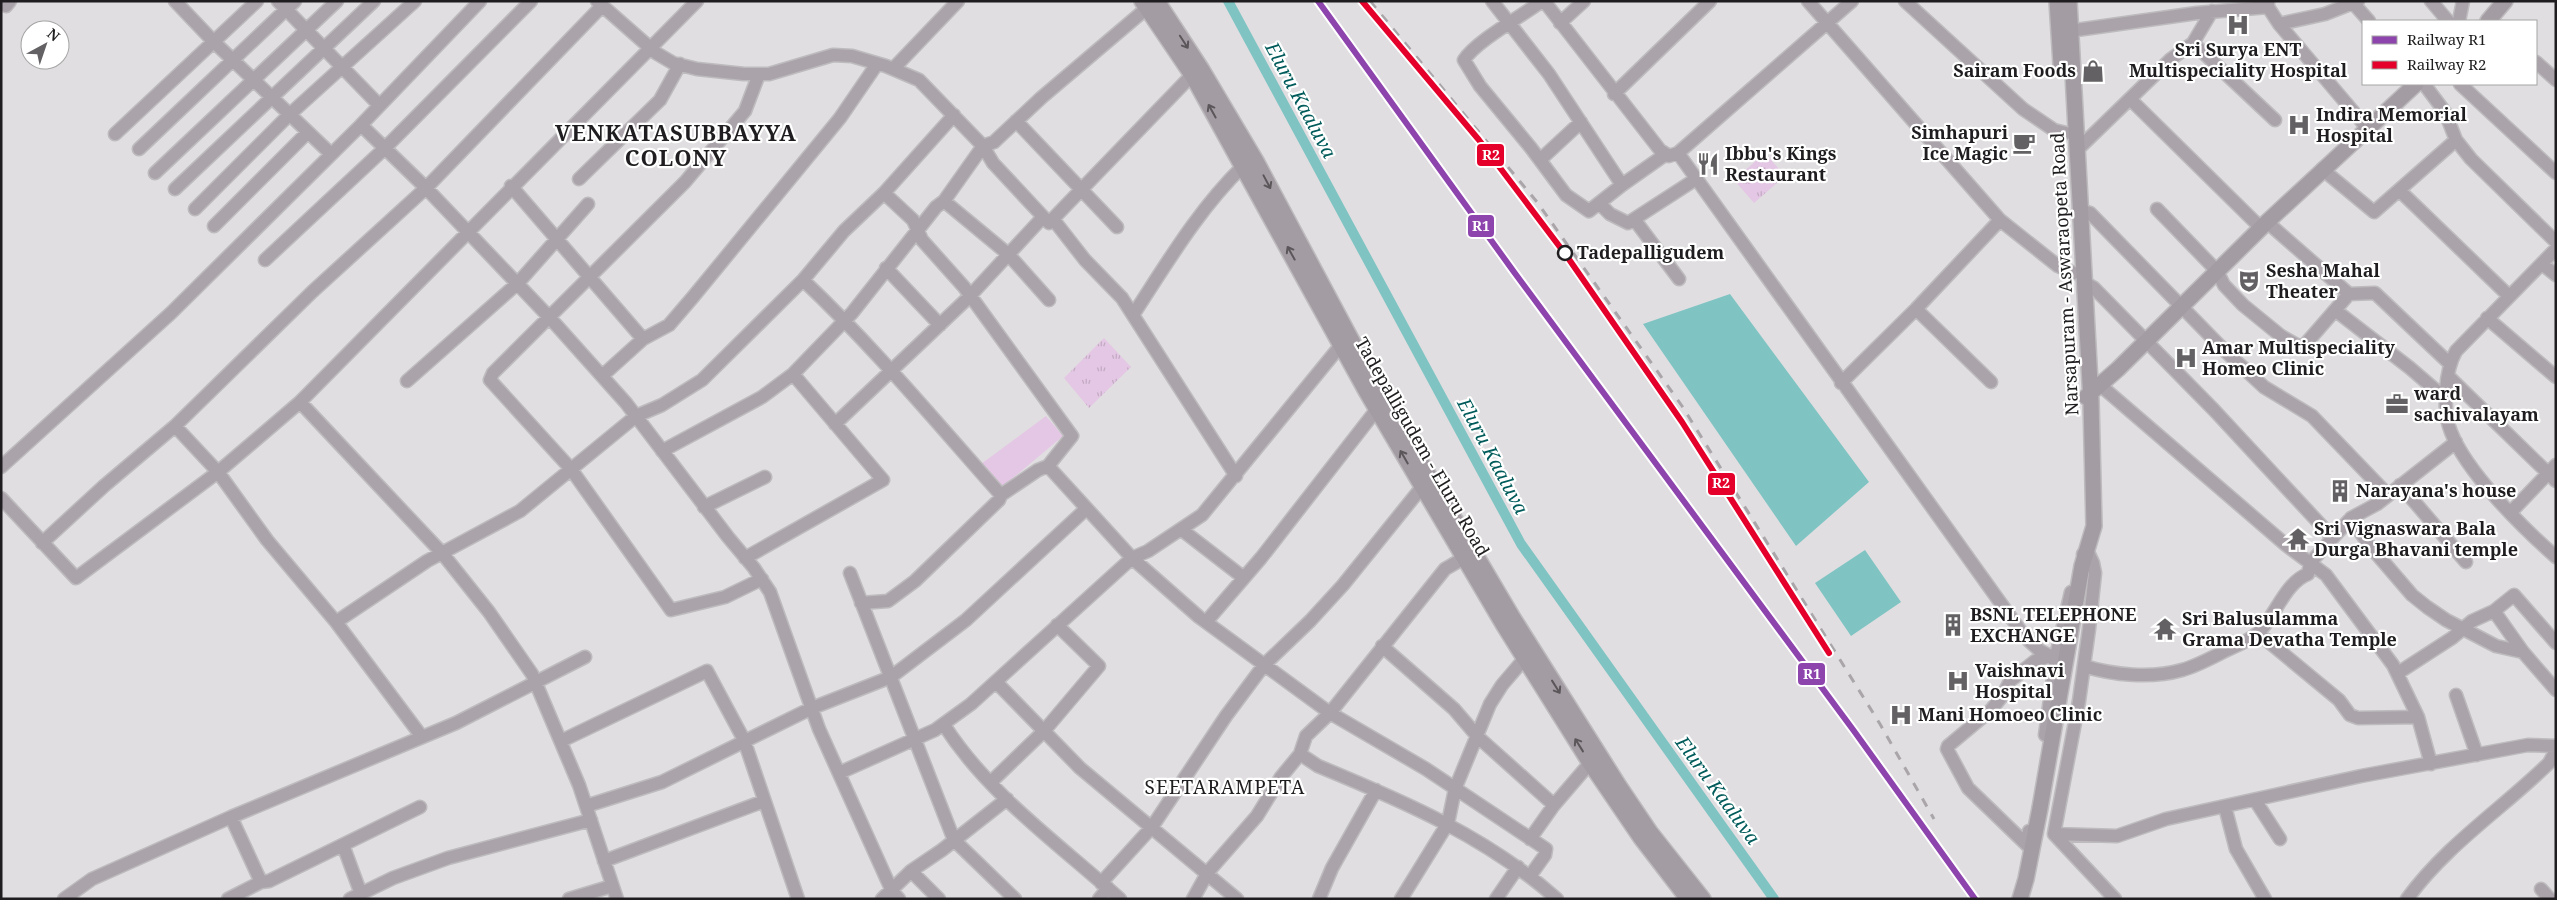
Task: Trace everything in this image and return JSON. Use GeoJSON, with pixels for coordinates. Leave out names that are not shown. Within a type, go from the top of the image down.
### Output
{"type":"FeatureCollection","features":[{"type":"Feature","properties":{"kind":"main road","name":"Narsapuram - Aswaraopeta Road"},"geometry":{"type":"LineString","coordinates":[[2057,1],[2064,32],[2076,151],[2079,210],[2079,278]]}},
{"type":"Feature","properties":{"kind":"main road","name":"Narsapuram - Aswaraopeta Road"},"geometry":{"type":"LineString","coordinates":[[2020,899],[2026,879],[2040,808],[2082,566],[2087,547],[2084,529],[2091,393],[2066,133],[2064,32],[2069,1]]}},
{"type":"Feature","properties":{"kind":"main road"},"geometry":{"type":"LineString","coordinates":[[2493,19],[2505,1]]}},
{"type":"Feature","properties":{"kind":"main road","name":"Tadepalligudem - Eluru Road"},"geometry":{"type":"LineString","coordinates":[[1149,4],[1243,166],[1341,345],[1422,487],[1469,555],[1608,779],[1641,838],[1688,899]]}},
{"type":"Feature","properties":{"kind":"main road","name":"Tadepalligudem - Eluru Road"},"geometry":{"type":"LineString","coordinates":[[1149,4],[1202,70],[1256,161],[1376,386],[1525,658],[1590,763],[1608,779],[1703,899]]}},
{"type":"Feature","properties":{"kind":"main road"},"geometry":{"type":"LineString","coordinates":[[2091,393],[2264,225],[2415,85]]}},
{"type":"Feature","properties":{"kind":"street"},"geometry":{"type":"LineString","coordinates":[[175,1],[214,42],[331,154]]}},
{"type":"Feature","properties":{"kind":"street"},"geometry":{"type":"LineString","coordinates":[[115,134],[257,1]]}},
{"type":"Feature","properties":{"kind":"street"},"geometry":{"type":"LineString","coordinates":[[155,173],[337,1]]}},
{"type":"Feature","properties":{"kind":"street"},"geometry":{"type":"LineString","coordinates":[[175,189],[322,48],[374,1]]}},
{"type":"Feature","properties":{"kind":"street"},"geometry":{"type":"LineString","coordinates":[[195,209],[289,115],[415,1]]}},
{"type":"Feature","properties":{"kind":"street"},"geometry":{"type":"LineString","coordinates":[[1,468],[171,313],[361,124],[480,1]]}},
{"type":"Feature","properties":{"kind":"street"},"geometry":{"type":"LineString","coordinates":[[265,260],[385,148],[531,1]]}},
{"type":"Feature","properties":{"kind":"street"},"geometry":{"type":"LineString","coordinates":[[1,498],[76,578],[218,472],[300,402],[511,186],[697,1]]}},
{"type":"Feature","properties":{"kind":"street"},"geometry":{"type":"LineString","coordinates":[[893,69],[958,1]]}},
{"type":"Feature","properties":{"kind":"street"},"geometry":{"type":"LineString","coordinates":[[1492,1],[1549,74],[1622,185]]}},
{"type":"Feature","properties":{"kind":"street"},"geometry":{"type":"LineString","coordinates":[[1852,1],[1828,24],[1672,154],[1622,185],[1589,211],[1568,198],[1480,86],[1464,60],[1470,52],[1543,1],[1614,94],[1660,150],[1672,154],[1696,179],[2025,638],[2053,656]]}},
{"type":"Feature","properties":{"kind":"street"},"geometry":{"type":"LineString","coordinates":[[1560,23],[1584,1]]}},
{"type":"Feature","properties":{"kind":"street"},"geometry":{"type":"LineString","coordinates":[[1614,94],[1710,1]]}},
{"type":"Feature","properties":{"kind":"street"},"geometry":{"type":"LineString","coordinates":[[1808,1],[2000,220],[2051,262],[2094,288],[2147,340],[2332,537]]}},
{"type":"Feature","properties":{"kind":"street"},"geometry":{"type":"LineString","coordinates":[[1905,1],[2023,109],[2054,130],[2066,133]]}},
{"type":"Feature","properties":{"kind":"street"},"geometry":{"type":"LineString","coordinates":[[2431,1],[2447,20]]}},
{"type":"Feature","properties":{"kind":"street"},"geometry":{"type":"LineString","coordinates":[[2459,20],[2463,1]]}},
{"type":"Feature","properties":{"kind":"street"},"geometry":{"type":"LineString","coordinates":[[2279,24],[2325,14],[2355,2],[2368,20]]}},
{"type":"Feature","properties":{"kind":"street"},"geometry":{"type":"LineString","coordinates":[[139,149],[233,60],[286,4],[305,30],[379,105]]}},
{"type":"Feature","properties":{"kind":"street"},"geometry":{"type":"LineString","coordinates":[[42,543],[104,486],[175,426],[312,292],[426,188],[600,4],[650,47],[673,62],[680,64],[714,72],[769,74],[833,55],[852,56],[893,69],[919,80],[983,146],[994,163],[1122,298],[1236,476]]}},
{"type":"Feature","properties":{"kind":"street"},"geometry":{"type":"LineString","coordinates":[[662,450],[762,397],[794,374],[844,320],[936,207],[944,201],[983,146],[994,142],[1149,4]]}},
{"type":"Feature","properties":{"kind":"street"},"geometry":{"type":"LineString","coordinates":[[2064,32],[2268,4],[2279,24],[2368,129]]}},
{"type":"Feature","properties":{"kind":"street"},"geometry":{"type":"LineString","coordinates":[[2076,151],[2172,59],[2193,43],[2212,12]]}},
{"type":"Feature","properties":{"kind":"street"},"geometry":{"type":"LineString","coordinates":[[2193,43],[2275,120]]}},
{"type":"Feature","properties":{"kind":"street"},"geometry":{"type":"LineString","coordinates":[[2537,63],[2556,80]]}},
{"type":"Feature","properties":{"kind":"street"},"geometry":{"type":"LineString","coordinates":[[579,179],[660,100],[680,64]]}},
{"type":"Feature","properties":{"kind":"street"},"geometry":{"type":"LineString","coordinates":[[602,376],[643,339],[669,325],[840,118],[878,64]]}},
{"type":"Feature","properties":{"kind":"street"},"geometry":{"type":"LineString","coordinates":[[759,74],[745,111],[685,182],[493,373],[490,380],[571,469],[671,610],[725,597],[762,579]]}},
{"type":"Feature","properties":{"kind":"street"},"geometry":{"type":"LineString","coordinates":[[836,424],[893,372],[969,297],[1008,254],[1081,190],[1192,76]]}},
{"type":"Feature","properties":{"kind":"street"},"geometry":{"type":"LineString","coordinates":[[2425,85],[2445,112],[2456,140],[2497,185],[2556,242]]}},
{"type":"Feature","properties":{"kind":"street"},"geometry":{"type":"LineString","coordinates":[[2461,85],[2556,173]]}},
{"type":"Feature","properties":{"kind":"street"},"geometry":{"type":"LineString","coordinates":[[2130,99],[2264,225],[2349,294],[2375,293],[2448,369],[2553,473],[2511,512]]}},
{"type":"Feature","properties":{"kind":"street"},"geometry":{"type":"LineString","coordinates":[[336,622],[442,553],[520,511],[636,416],[662,405],[702,380],[802,280],[844,231],[884,193],[954,115]]}},
{"type":"Feature","properties":{"kind":"street"},"geometry":{"type":"LineString","coordinates":[[1016,121],[1117,227]]}},
{"type":"Feature","properties":{"kind":"street"},"geometry":{"type":"LineString","coordinates":[[1540,160],[1581,122]]}},
{"type":"Feature","properties":{"kind":"street"},"geometry":{"type":"LineString","coordinates":[[361,124],[468,230],[602,376],[636,416],[704,507],[762,579],[770,592],[812,708],[891,896],[911,871],[1007,799]]}},
{"type":"Feature","properties":{"kind":"street"},"geometry":{"type":"LineString","coordinates":[[214,226],[308,132]]}},
{"type":"Feature","properties":{"kind":"street"},"geometry":{"type":"LineString","coordinates":[[2322,170],[2374,212],[2456,140]]}},
{"type":"Feature","properties":{"kind":"street"},"geometry":{"type":"LineString","coordinates":[[1133,316],[1193,225],[1220,189],[1243,166]]}},
{"type":"Feature","properties":{"kind":"street"},"geometry":{"type":"LineString","coordinates":[[1600,203],[1610,214],[1628,223],[1696,179]]}},
{"type":"Feature","properties":{"kind":"street"},"geometry":{"type":"LineString","coordinates":[[511,186],[643,339]]}},
{"type":"Feature","properties":{"kind":"street"},"geometry":{"type":"LineString","coordinates":[[2399,190],[2509,296]]}},
{"type":"Feature","properties":{"kind":"street"},"geometry":{"type":"LineString","coordinates":[[861,603],[888,601],[915,582],[1001,495],[1048,466],[1072,436],[969,297],[964,287],[922,240],[913,220],[884,193]]}},
{"type":"Feature","properties":{"kind":"street"},"geometry":{"type":"LineString","coordinates":[[944,201],[1008,254],[1049,300]]}},
{"type":"Feature","properties":{"kind":"street"},"geometry":{"type":"LineString","coordinates":[[407,381],[518,283],[556,237],[588,204]]}},
{"type":"Feature","properties":{"kind":"street"},"geometry":{"type":"LineString","coordinates":[[2157,209],[2217,271],[2224,285],[2243,305],[2281,336],[2302,348],[2349,294]]}},
{"type":"Feature","properties":{"kind":"street"},"geometry":{"type":"LineString","coordinates":[[2079,210],[2090,213],[2224,350],[2264,387],[2312,416],[2388,495]]}},
{"type":"Feature","properties":{"kind":"street"},"geometry":{"type":"LineString","coordinates":[[1634,219],[1680,278]]}},
{"type":"Feature","properties":{"kind":"street"},"geometry":{"type":"LineString","coordinates":[[1842,383],[1916,309],[2000,220]]}},
{"type":"Feature","properties":{"kind":"street"},"geometry":{"type":"LineString","coordinates":[[2556,249],[2456,351],[2448,369],[2446,399],[2450,431],[2467,460],[2511,512],[2556,557]]}},
{"type":"Feature","properties":{"kind":"street"},"geometry":{"type":"LineString","coordinates":[[2542,264],[2556,261]]}},
{"type":"Feature","properties":{"kind":"street"},"geometry":{"type":"LineString","coordinates":[[2542,264],[2556,275]]}},
{"type":"Feature","properties":{"kind":"street"},"geometry":{"type":"LineString","coordinates":[[886,268],[940,325]]}},
{"type":"Feature","properties":{"kind":"street"},"geometry":{"type":"LineString","coordinates":[[802,280],[844,320],[893,372],[1001,495]]}},
{"type":"Feature","properties":{"kind":"street"},"geometry":{"type":"LineString","coordinates":[[1916,309],[1991,382]]}},
{"type":"Feature","properties":{"kind":"street"},"geometry":{"type":"LineString","coordinates":[[2335,310],[2410,368],[2446,399]]}},
{"type":"Feature","properties":{"kind":"street"},"geometry":{"type":"LineString","coordinates":[[2487,318],[2556,377]]}},
{"type":"Feature","properties":{"kind":"street"},"geometry":{"type":"LineString","coordinates":[[839,774],[944,724],[996,682],[1132,558],[1182,530],[1202,516],[1341,345]]}},
{"type":"Feature","properties":{"kind":"street"},"geometry":{"type":"LineString","coordinates":[[745,558],[883,480],[794,374]]}},
{"type":"Feature","properties":{"kind":"street"},"geometry":{"type":"LineString","coordinates":[[2091,393],[2166,444],[2286,545],[2326,575],[2398,673],[2418,717],[2431,764]]}},
{"type":"Feature","properties":{"kind":"street"},"geometry":{"type":"LineString","coordinates":[[300,402],[442,553],[489,612],[536,682],[586,806],[617,899]]}},
{"type":"Feature","properties":{"kind":"street"},"geometry":{"type":"LineString","coordinates":[[1206,622],[1244,578],[1377,409]]}},
{"type":"Feature","properties":{"kind":"street"},"geometry":{"type":"LineString","coordinates":[[175,426],[218,472],[267,540],[336,622],[422,736]]}},
{"type":"Feature","properties":{"kind":"street"},"geometry":{"type":"LineString","coordinates":[[2084,666],[2109,674],[2156,673],[2181,670],[2242,643],[2258,632],[2279,607],[2292,584],[2298,578],[2308,574],[2310,563],[2351,518],[2388,495],[2456,442]]}},
{"type":"Feature","properties":{"kind":"street"},"geometry":{"type":"LineString","coordinates":[[1048,466],[1132,558],[1206,622],[1330,712],[1455,789],[1546,849],[1545,855],[1530,876]]}},
{"type":"Feature","properties":{"kind":"street"},"geometry":{"type":"LineString","coordinates":[[704,507],[765,477]]}},
{"type":"Feature","properties":{"kind":"street"},"geometry":{"type":"LineString","coordinates":[[2400,485],[2466,562]]}},
{"type":"Feature","properties":{"kind":"street"},"geometry":{"type":"LineString","coordinates":[[1099,899],[1105,885],[1152,827],[1226,716],[1264,665],[1310,621],[1342,585],[1422,487]]}},
{"type":"Feature","properties":{"kind":"street"},"geometry":{"type":"LineString","coordinates":[[586,806],[662,782],[812,708],[891,677],[966,620],[1086,509]]}},
{"type":"Feature","properties":{"kind":"street"},"geometry":{"type":"LineString","coordinates":[[2351,518],[2369,545],[2412,595],[2427,607],[2496,646],[2523,652]]}},
{"type":"Feature","properties":{"kind":"street"},"geometry":{"type":"LineString","coordinates":[[1182,530],[1244,578]]}},
{"type":"Feature","properties":{"kind":"street"},"geometry":{"type":"LineString","coordinates":[[2053,656],[2035,661],[2010,681],[2003,696],[1991,710],[1948,746],[1947,749],[1968,788],[2027,845],[2050,703],[2053,656],[2076,569],[2087,547]]}},
{"type":"Feature","properties":{"kind":"street"},"geometry":{"type":"LineString","coordinates":[[2054,834],[2084,666],[2095,574],[2087,547]]}},
{"type":"Feature","properties":{"kind":"street"},"geometry":{"type":"LineString","coordinates":[[1193,899],[1208,872],[1257,816],[1281,777],[1300,754],[1306,736],[1330,712],[1445,569],[1469,555]]}},
{"type":"Feature","properties":{"kind":"street"},"geometry":{"type":"LineString","coordinates":[[850,573],[954,840],[1015,899]]}},
{"type":"Feature","properties":{"kind":"street"},"geometry":{"type":"LineString","coordinates":[[2398,673],[2452,638],[2462,628],[2494,611],[2514,594],[2556,643]]}},
{"type":"Feature","properties":{"kind":"street"},"geometry":{"type":"LineString","coordinates":[[2494,611],[2523,652],[2556,690]]}},
{"type":"Feature","properties":{"kind":"street"},"geometry":{"type":"LineString","coordinates":[[991,782],[1044,731],[1099,666],[1057,625]]}},
{"type":"Feature","properties":{"kind":"street"},"geometry":{"type":"LineString","coordinates":[[2258,632],[2339,700],[2350,715],[2358,718],[2418,717]]}},
{"type":"Feature","properties":{"kind":"street"},"geometry":{"type":"LineString","coordinates":[[1382,646],[1454,709],[1478,737],[1554,805]]}},
{"type":"Feature","properties":{"kind":"street"},"geometry":{"type":"LineString","coordinates":[[64,899],[92,879],[231,817],[456,723],[585,657]]}},
{"type":"Feature","properties":{"kind":"street"},"geometry":{"type":"LineString","coordinates":[[1401,899],[1448,823],[1455,789],[1490,704],[1502,684],[1525,658]]}},
{"type":"Feature","properties":{"kind":"street"},"geometry":{"type":"LineString","coordinates":[[560,741],[708,671],[744,740],[798,899]]}},
{"type":"Feature","properties":{"kind":"street"},"geometry":{"type":"LineString","coordinates":[[996,682],[1080,768],[1152,827],[1161,837],[1208,872],[1237,899]]}},
{"type":"Feature","properties":{"kind":"street"},"geometry":{"type":"LineString","coordinates":[[2456,695],[2477,755]]}},
{"type":"Feature","properties":{"kind":"street"},"geometry":{"type":"LineString","coordinates":[[944,724],[955,742],[1007,799],[1053,844],[1120,899]]}},
{"type":"Feature","properties":{"kind":"street"},"geometry":{"type":"LineString","coordinates":[[2054,834],[2117,836],[2166,819],[2361,776],[2528,745],[2555,751],[2549,763],[2529,783],[2454,848],[2407,899]]}},
{"type":"Feature","properties":{"kind":"street"},"geometry":{"type":"LineString","coordinates":[[1300,754],[1318,766],[1448,823],[1518,867],[1557,899]]}},
{"type":"Feature","properties":{"kind":"street"},"geometry":{"type":"LineString","coordinates":[[1530,839],[1554,805],[1590,763]]}},
{"type":"Feature","properties":{"kind":"street"},"geometry":{"type":"LineString","coordinates":[[1319,899],[1332,868],[1376,790]]}},
{"type":"Feature","properties":{"kind":"street"},"geometry":{"type":"LineString","coordinates":[[2255,800],[2280,839]]}},
{"type":"Feature","properties":{"kind":"street"},"geometry":{"type":"LineString","coordinates":[[604,860],[764,802]]}},
{"type":"Feature","properties":{"kind":"street"},"geometry":{"type":"LineString","coordinates":[[228,899],[420,807]]}},
{"type":"Feature","properties":{"kind":"street"},"geometry":{"type":"LineString","coordinates":[[2225,807],[2236,849],[2265,899]]}},
{"type":"Feature","properties":{"kind":"street"},"geometry":{"type":"LineString","coordinates":[[231,817],[261,882]]}},
{"type":"Feature","properties":{"kind":"street"},"geometry":{"type":"LineString","coordinates":[[343,845],[355,896],[393,878],[448,858],[591,820]]}},
{"type":"Feature","properties":{"kind":"street"},"geometry":{"type":"LineString","coordinates":[[2054,834],[2115,899]]}},
{"type":"Feature","properties":{"kind":"street"},"geometry":{"type":"LineString","coordinates":[[1496,899],[1518,867]]}},
{"type":"Feature","properties":{"kind":"street"},"geometry":{"type":"LineString","coordinates":[[911,871],[940,899]]}},
{"type":"Feature","properties":{"kind":"street"},"geometry":{"type":"LineString","coordinates":[[569,899],[612,886]]}},
{"type":"Feature","properties":{"kind":"green space"},"geometry":{"type":"Polygon","coordinates":[[[1765,153],[1785,176],[1754,203],[1734,180],[1765,153]]]}},
{"type":"Feature","properties":{"kind":"green space"},"geometry":{"type":"Polygon","coordinates":[[[1104,338],[1131,367],[1089,408],[1064,378],[1104,338]]]}},
{"type":"Feature","properties":{"kind":"green space"},"geometry":{"type":"Polygon","coordinates":[[[1046,416],[1063,436],[1001,488],[981,464],[1046,416]]]}},
{"type":"Feature","properties":{"kind":"water"},"geometry":{"type":"Polygon","coordinates":[[[1730,294],[1869,482],[1796,546],[1643,324],[1730,294]]]}},
{"type":"Feature","properties":{"kind":"water"},"geometry":{"type":"Polygon","coordinates":[[[1865,550],[1901,602],[1851,636],[1815,583],[1865,550]]]}},
{"type":"Feature","properties":{"kind":"waterway","name":"Eluru Kaaluva"},"geometry":{"type":"LineString","coordinates":[[1228,1],[1521,544],[1774,899]]}},
{"type":"Feature","properties":{"kind":"railway"},"geometry":{"type":"LineString","coordinates":[[1370,1],[1537,202],[1682,406],[1880,724],[1934,819]]}},
{"type":"Feature","properties":{"kind":"rail line","name":"R1"},"geometry":{"type":"LineString","coordinates":[[1318,1],[1514,272],[1854,731],[1975,899]]}},
{"type":"Feature","properties":{"kind":"rail line","name":"R2"},"geometry":{"type":"LineString","coordinates":[[1362,1],[1479,140],[1566,255],[1682,422],[1829,653]]}},
{"type":"Feature","properties":{"kind":"place","name":"Sri Surya ENT Multispeciality Hospital"},"geometry":{"type":"Point","coordinates":[2238,25]}},
{"type":"Feature","properties":{"kind":"place","name":"Sairam Foods"},"geometry":{"type":"Point","coordinates":[2093,71]}},
{"type":"Feature","properties":{"kind":"place","name":"Indira Memorial Hospital"},"geometry":{"type":"Point","coordinates":[2299,125]}},
{"type":"Feature","properties":{"kind":"place","name":"Simhapuri Ice Magic"},"geometry":{"type":"Point","coordinates":[2024,143]}},
{"type":"Feature","properties":{"kind":"place","name":"Ibbu's Kings Restaurant"},"geometry":{"type":"Point","coordinates":[1708,164]}},
{"type":"Feature","properties":{"kind":"place","name":"Tadepalligudem"},"geometry":{"type":"Point","coordinates":[1565,253]}},
{"type":"Feature","properties":{"kind":"place","name":"Sesha Mahal Theater"},"geometry":{"type":"Point","coordinates":[2249,281]}},
{"type":"Feature","properties":{"kind":"place","name":"Amar Multispeciality Homeo Clinic"},"geometry":{"type":"Point","coordinates":[2186,358]}},
{"type":"Feature","properties":{"kind":"place","name":"ward sachivalayam"},"geometry":{"type":"Point","coordinates":[2397,404]}},
{"type":"Feature","properties":{"kind":"place","name":"Narayana's house"},"geometry":{"type":"Point","coordinates":[2340,491]}},
{"type":"Feature","properties":{"kind":"place","name":"Sri Vignaswara Bala Durga Bhavani temple"},"geometry":{"type":"Point","coordinates":[2298,539]}},
{"type":"Feature","properties":{"kind":"place","name":"BSNL TELEPHONE EXCHANGE"},"geometry":{"type":"Point","coordinates":[1953,625]}},
{"type":"Feature","properties":{"kind":"place","name":"Sri Balusulamma Grama Devatha Temple"},"geometry":{"type":"Point","coordinates":[2165,629]}},
{"type":"Feature","properties":{"kind":"place","name":"Vaishnavi Hospital"},"geometry":{"type":"Point","coordinates":[1958,681]}},
{"type":"Feature","properties":{"kind":"place","name":"Mani Homoeo Clinic"},"geometry":{"type":"Point","coordinates":[1901,715]}},
{"type":"Feature","properties":{"kind":"district","name":"VENKATASUBBAYYA COLONY"},"geometry":{"type":"Point","coordinates":[676,146]}},
{"type":"Feature","properties":{"kind":"district","name":"SEETARAMPETA"},"geometry":{"type":"Point","coordinates":[1225,787]}}]}
